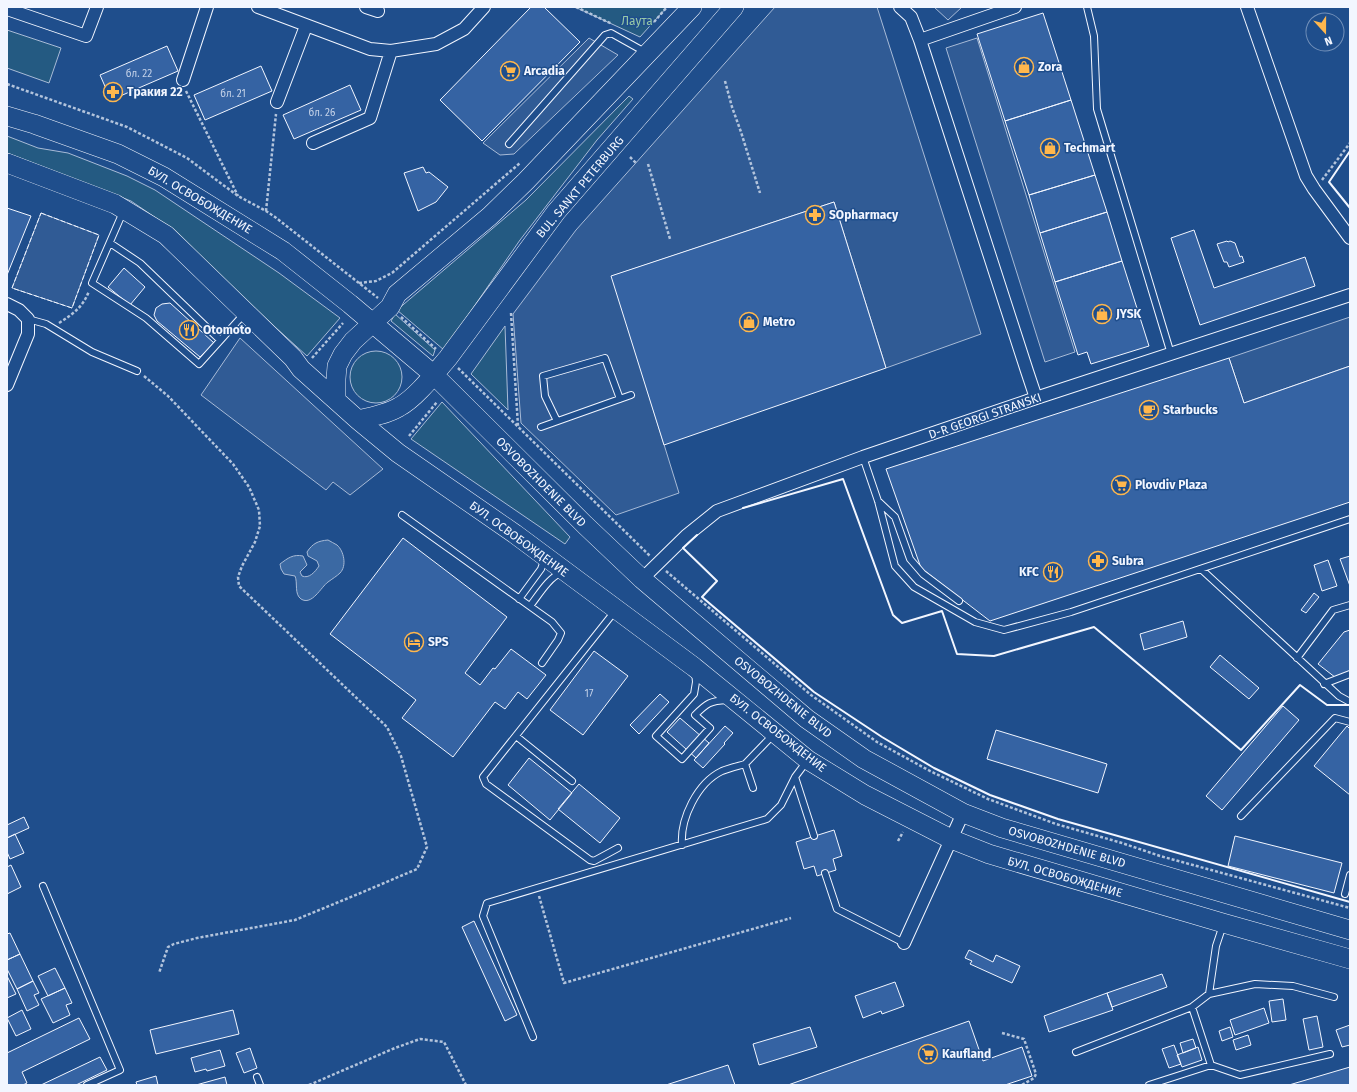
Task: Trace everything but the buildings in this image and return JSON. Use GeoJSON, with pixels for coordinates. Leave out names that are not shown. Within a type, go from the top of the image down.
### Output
{"type":"FeatureCollection","features":[{"type":"Feature","properties":{"kind":"main road"},"geometry":{"type":"LineString","coordinates":[[336,400],[337,366],[343,354],[353,341],[390,307],[397,294],[490,216],[526,181],[692,7]]}},
{"type":"Feature","properties":{"kind":"main road","name":"BUL. SANKT PETERBURG"},"geometry":{"type":"LineString","coordinates":[[358,420],[388,412],[401,406],[414,396],[434,375],[556,212],[734,7]]}},
{"type":"Feature","properties":{"kind":"main road","name":"БУЛ. ОСВОБОЖДЕНИЕ"},"geometry":{"type":"LineString","coordinates":[[7,116],[118,154],[164,177],[283,251],[372,322],[434,375]]}},
{"type":"Feature","properties":{"kind":"main road"},"geometry":{"type":"LineString","coordinates":[[7,163],[115,204],[166,236],[293,358],[301,369],[336,400]]}},
{"type":"Feature","properties":{"kind":"main road","name":"OSVOBOZHDENIE BLVD"},"geometry":{"type":"LineString","coordinates":[[434,375],[585,525],[642,579],[807,719],[864,759],[963,813],[1002,828],[1350,930]]}},
{"type":"Feature","properties":{"kind":"main road","name":"БУЛ. ОСВОБОЖДЕНИЕ"},"geometry":{"type":"LineString","coordinates":[[336,400],[398,453],[546,557],[694,667],[808,760],[865,796],[951,839],[989,854],[1350,959]]}},
{"type":"Feature","properties":{"kind":"street"},"geometry":{"type":"LineString","coordinates":[[7,9],[86,36],[97,7]]}},
{"type":"Feature","properties":{"kind":"street"},"geometry":{"type":"LineString","coordinates":[[183,80],[207,7]]}},
{"type":"Feature","properties":{"kind":"street"},"geometry":{"type":"LineString","coordinates":[[258,7],[370,49],[391,51],[436,44],[464,29],[484,7]]}},
{"type":"Feature","properties":{"kind":"street"},"geometry":{"type":"LineString","coordinates":[[366,7],[378,12]]}},
{"type":"Feature","properties":{"kind":"street"},"geometry":{"type":"LineString","coordinates":[[900,7],[911,17],[920,40],[1036,398]]}},
{"type":"Feature","properties":{"kind":"street"},"geometry":{"type":"LineString","coordinates":[[920,40],[1015,7]]}},
{"type":"Feature","properties":{"kind":"street"},"geometry":{"type":"LineString","coordinates":[[1247,7],[1306,176],[1350,238]]}},
{"type":"Feature","properties":{"kind":"street"},"geometry":{"type":"LineString","coordinates":[[277,102],[306,26]]}},
{"type":"Feature","properties":{"kind":"street"},"geometry":{"type":"LineString","coordinates":[[313,143],[370,118],[391,51]]}},
{"type":"Feature","properties":{"kind":"street","name":"D-R GEORGI STRANSKI"},"geometry":{"type":"LineString","coordinates":[[642,579],[686,536],[717,511],[863,457],[1036,398],[1350,295]]}},
{"type":"Feature","properties":{"kind":"street"},"geometry":{"type":"LineString","coordinates":[[7,304],[19,310],[28,319],[28,334],[7,384]]}},
{"type":"Feature","properties":{"kind":"street"},"geometry":{"type":"LineString","coordinates":[[904,943],[963,813]]}},
{"type":"Feature","properties":{"kind":"lane"},"geometry":{"type":"LineString","coordinates":[[1087,7],[1094,36],[1097,109],[1171,354]]}},
{"type":"Feature","properties":{"kind":"lane"},"geometry":{"type":"LineString","coordinates":[[508,144],[605,35],[611,33],[648,54]]}},
{"type":"Feature","properties":{"kind":"lane"},"geometry":{"type":"LineString","coordinates":[[124,210],[92,283],[146,318],[199,364],[245,313]]}},
{"type":"Feature","properties":{"kind":"lane"},"geometry":{"type":"LineString","coordinates":[[110,243],[140,262],[220,340]]}},
{"type":"Feature","properties":{"kind":"lane"},"geometry":{"type":"LineString","coordinates":[[28,319],[46,324],[92,352],[137,371]]}},
{"type":"Feature","properties":{"kind":"lane"},"geometry":{"type":"LineString","coordinates":[[557,421],[545,396],[543,376],[605,358],[620,399]]}},
{"type":"Feature","properties":{"kind":"lane"},"geometry":{"type":"LineString","coordinates":[[541,427],[631,395]]}},
{"type":"Feature","properties":{"kind":"lane"},"geometry":{"type":"LineString","coordinates":[[863,457],[878,501],[895,566],[914,587],[975,622],[1004,630],[1071,612],[1350,519]]}},
{"type":"Feature","properties":{"kind":"lane"},"geometry":{"type":"LineString","coordinates":[[878,501],[895,517],[910,559],[923,574],[959,602]]}},
{"type":"Feature","properties":{"kind":"lane"},"geometry":{"type":"LineString","coordinates":[[402,515],[552,622],[561,633],[558,640],[542,663]]}},
{"type":"Feature","properties":{"kind":"lane"},"geometry":{"type":"LineString","coordinates":[[519,599],[541,569],[546,557]]}},
{"type":"Feature","properties":{"kind":"lane"},"geometry":{"type":"LineString","coordinates":[[1200,569],[1324,684],[1339,696],[1350,702]]}},
{"type":"Feature","properties":{"kind":"lane"},"geometry":{"type":"LineString","coordinates":[[530,606],[557,574],[565,572]]}},
{"type":"Feature","properties":{"kind":"lane"},"geometry":{"type":"LineString","coordinates":[[1297,658],[1333,610],[1350,605]]}},
{"type":"Feature","properties":{"kind":"lane"},"geometry":{"type":"LineString","coordinates":[[616,609],[483,776],[486,784],[590,860],[594,861],[618,848]]}},
{"type":"Feature","properties":{"kind":"lane"},"geometry":{"type":"LineString","coordinates":[[694,667],[696,682],[694,694],[656,736],[682,759],[710,728],[695,715],[705,704],[718,700],[733,700]]}},
{"type":"Feature","properties":{"kind":"lane"},"geometry":{"type":"LineString","coordinates":[[1324,684],[1350,674]]}},
{"type":"Feature","properties":{"kind":"lane"},"geometry":{"type":"LineString","coordinates":[[1241,816],[1335,718],[1350,722]]}},
{"type":"Feature","properties":{"kind":"lane"},"geometry":{"type":"LineString","coordinates":[[682,845],[681,834],[695,796],[707,781],[721,772],[746,764],[775,733]]}},
{"type":"Feature","properties":{"kind":"lane"},"geometry":{"type":"LineString","coordinates":[[516,736],[572,781]]}},
{"type":"Feature","properties":{"kind":"lane"},"geometry":{"type":"LineString","coordinates":[[533,1037],[483,916],[487,903],[767,819],[781,805],[795,777],[808,760]]}},
{"type":"Feature","properties":{"kind":"lane"},"geometry":{"type":"LineString","coordinates":[[746,764],[753,788]]}},
{"type":"Feature","properties":{"kind":"lane"},"geometry":{"type":"LineString","coordinates":[[795,777],[814,836]]}},
{"type":"Feature","properties":{"kind":"lane"},"geometry":{"type":"LineString","coordinates":[[825,873],[837,909],[904,943]]}},
{"type":"Feature","properties":{"kind":"lane"},"geometry":{"type":"LineString","coordinates":[[1344,894],[1350,875]]}},
{"type":"Feature","properties":{"kind":"lane"},"geometry":{"type":"LineString","coordinates":[[43,886],[120,1070],[87,1085]]}},
{"type":"Feature","properties":{"kind":"lane"},"geometry":{"type":"LineString","coordinates":[[1209,994],[1216,946],[1223,923]]}},
{"type":"Feature","properties":{"kind":"lane"},"geometry":{"type":"LineString","coordinates":[[1076,1052],[1192,1007],[1209,994],[1256,984],[1293,986],[1334,997]]}},
{"type":"Feature","properties":{"kind":"lane"},"geometry":{"type":"LineString","coordinates":[[1192,1007],[1211,1065]]}},
{"type":"Feature","properties":{"kind":"lane"},"geometry":{"type":"LineString","coordinates":[[1149,1085],[1211,1065],[1240,1075],[1330,1054]]}},
{"type":"Feature","properties":{"kind":"lane"},"geometry":{"type":"LineString","coordinates":[[257,1077],[260,1085]]}},
{"type":"Feature","properties":{"kind":"path"},"geometry":{"type":"LineString","coordinates":[[576,7],[582,8],[614,25]]}},
{"type":"Feature","properties":{"kind":"path"},"geometry":{"type":"LineString","coordinates":[[649,27],[667,7]]}},
{"type":"Feature","properties":{"kind":"path"},"geometry":{"type":"LineString","coordinates":[[183,80],[182,82],[238,196]]}},
{"type":"Feature","properties":{"kind":"path"},"geometry":{"type":"LineString","coordinates":[[725,82],[760,193]]}},
{"type":"Feature","properties":{"kind":"path"},"geometry":{"type":"LineString","coordinates":[[7,84],[127,127],[187,158],[238,196],[266,211],[365,288]]}},
{"type":"Feature","properties":{"kind":"path"},"geometry":{"type":"LineString","coordinates":[[266,211],[277,102]]}},
{"type":"Feature","properties":{"kind":"path"},"geometry":{"type":"LineString","coordinates":[[1314,189],[1350,143]]}},
{"type":"Feature","properties":{"kind":"path"},"geometry":{"type":"LineString","coordinates":[[630,158],[636,163]]}},
{"type":"Feature","properties":{"kind":"path"},"geometry":{"type":"LineString","coordinates":[[359,283],[376,281],[392,273],[520,162]]}},
{"type":"Feature","properties":{"kind":"path"},"geometry":{"type":"LineString","coordinates":[[648,164],[670,239]]}},
{"type":"Feature","properties":{"kind":"path"},"geometry":{"type":"LineString","coordinates":[[52,327],[73,313],[86,301],[92,283]]}},
{"type":"Feature","properties":{"kind":"path"},"geometry":{"type":"LineString","coordinates":[[511,313],[518,426]]}},
{"type":"Feature","properties":{"kind":"path"},"geometry":{"type":"LineString","coordinates":[[400,317],[437,349]]}},
{"type":"Feature","properties":{"kind":"path"},"geometry":{"type":"LineString","coordinates":[[310,360],[343,322]]}},
{"type":"Feature","properties":{"kind":"path"},"geometry":{"type":"LineString","coordinates":[[458,368],[657,564],[811,696],[877,742],[930,771],[988,799],[1056,824],[1122,843],[1160,856],[1350,908]]}},
{"type":"Feature","properties":{"kind":"path"},"geometry":{"type":"LineString","coordinates":[[137,371],[168,396],[233,464],[249,487],[259,510],[260,526],[255,542],[242,566],[238,577],[239,586],[387,727],[401,756],[427,847],[417,869],[295,920],[197,938],[174,944],[168,947],[159,973]]}},
{"type":"Feature","properties":{"kind":"path"},"geometry":{"type":"LineString","coordinates":[[409,436],[437,402]]}},
{"type":"Feature","properties":{"kind":"path"},"geometry":{"type":"LineString","coordinates":[[537,888],[564,983],[791,918]]}},
{"type":"Feature","properties":{"kind":"path"},"geometry":{"type":"LineString","coordinates":[[1002,1033],[1024,1039],[1036,1074],[1034,1078],[1022,1085]]}},
{"type":"Feature","properties":{"kind":"path"},"geometry":{"type":"LineString","coordinates":[[309,1085],[395,1048],[420,1039],[444,1042],[466,1085]]}},
{"type":"Feature","properties":{"kind":"green space","name":"Лаута"},"geometry":{"type":"Polygon","coordinates":[[[575,7],[667,7],[640,37],[575,7]]]}},
{"type":"Feature","properties":{"kind":"green space"},"geometry":{"type":"Polygon","coordinates":[[[7,30],[61,48],[49,83],[7,68],[7,30]]]}},
{"type":"Feature","properties":{"kind":"green space"},"geometry":{"type":"Polygon","coordinates":[[[629,96],[633,99],[597,140],[520,240],[444,350],[397,310],[526,200],[629,96]]]}},
{"type":"Feature","properties":{"kind":"green space"},"geometry":{"type":"Polygon","coordinates":[[[7,136],[38,148],[68,153],[127,176],[155,190],[279,273],[340,318],[307,356],[233,289],[172,229],[131,201],[7,153],[7,136]]]}},
{"type":"Feature","properties":{"kind":"green space"},"geometry":{"type":"Polygon","coordinates":[[[395,314],[435,350],[433,356],[391,321],[395,314]]]}},
{"type":"Feature","properties":{"kind":"green space"},"geometry":{"type":"Polygon","coordinates":[[[505,326],[508,410],[471,374],[505,326]]]}},
{"type":"Feature","properties":{"kind":"green space"},"geometry":{"type":"Polygon","coordinates":[[[376,351],[390,355],[398,363],[402,377],[398,391],[390,399],[376,403],[362,399],[354,391],[350,377],[354,363],[362,355],[376,351]]]}},
{"type":"Feature","properties":{"kind":"green space"},"geometry":{"type":"Polygon","coordinates":[[[442,402],[570,537],[565,544],[411,439],[442,402]]]}},
{"type":"Feature","properties":{"kind":"shaded area"},"geometry":{"type":"Polygon","coordinates":[[[775,7],[877,7],[981,334],[886,368],[834,202],[612,276],[679,493],[616,515],[521,423],[513,314],[576,230],[775,7]]]}},
{"type":"Feature","properties":{"kind":"shaded area"},"geometry":{"type":"Polygon","coordinates":[[[934,7],[962,7],[948,20],[934,7]]]}},
{"type":"Feature","properties":{"kind":"shaded area"},"geometry":{"type":"Polygon","coordinates":[[[589,38],[618,55],[514,154],[500,155],[483,143],[589,38]]]}},
{"type":"Feature","properties":{"kind":"shaded area"},"geometry":{"type":"Polygon","coordinates":[[[977,38],[1075,352],[1045,362],[946,48],[977,38]]]}},
{"type":"Feature","properties":{"kind":"shaded area"},"geometry":{"type":"Polygon","coordinates":[[[41,213],[99,235],[72,308],[12,288],[41,213]]]}},
{"type":"Feature","properties":{"kind":"shaded area"},"geometry":{"type":"Polygon","coordinates":[[[1350,317],[1350,366],[1244,403],[1229,358],[1350,317]]]}},
{"type":"Feature","properties":{"kind":"shaded area"},"geometry":{"type":"Polygon","coordinates":[[[240,338],[383,469],[350,495],[333,482],[326,490],[201,395],[240,338]]]}},
{"type":"Feature","properties":{"kind":"shaded area"},"geometry":{"type":"Polygon","coordinates":[[[328,540],[337,545],[343,555],[344,563],[342,570],[325,584],[313,598],[309,600],[301,599],[297,591],[295,576],[284,574],[280,564],[291,557],[303,556],[307,565],[300,572],[302,576],[309,576],[314,573],[319,566],[317,561],[308,556],[307,552],[311,546],[316,543],[328,540]]]}},
{"type":"Feature","properties":{"kind":"fence"},"geometry":{"type":"LineString","coordinates":[[41,213],[99,235],[72,308],[12,288],[41,213]]}},
{"type":"Feature","properties":{"kind":"wall"},"geometry":{"type":"LineString","coordinates":[[1350,151],[1329,182],[1350,208]]}},
{"type":"Feature","properties":{"kind":"wall"},"geometry":{"type":"LineString","coordinates":[[743,508],[843,479],[893,615],[902,623],[942,611],[957,654],[994,656],[1094,627],[1241,750],[1300,685],[1327,705],[1350,705]]}},
{"type":"Feature","properties":{"kind":"wall"},"geometry":{"type":"LineString","coordinates":[[697,535],[683,548],[717,581],[702,597],[814,692],[882,737],[934,768],[990,795],[1058,819],[1350,902]]}},
{"type":"Feature","properties":{"kind":"place","name":"Zora"},"geometry":{"type":"Point","coordinates":[1024,67]}},
{"type":"Feature","properties":{"kind":"place","name":"Arcadia"},"geometry":{"type":"Point","coordinates":[510,71]}},
{"type":"Feature","properties":{"kind":"place","name":"Тракия 22"},"geometry":{"type":"Point","coordinates":[113,92]}},
{"type":"Feature","properties":{"kind":"place","name":"Techmart"},"geometry":{"type":"Point","coordinates":[1050,148]}},
{"type":"Feature","properties":{"kind":"place","name":"SOpharmacy"},"geometry":{"type":"Point","coordinates":[815,215]}},
{"type":"Feature","properties":{"kind":"place","name":"JYSK"},"geometry":{"type":"Point","coordinates":[1102,314]}},
{"type":"Feature","properties":{"kind":"place","name":"Metro"},"geometry":{"type":"Point","coordinates":[749,322]}},
{"type":"Feature","properties":{"kind":"place","name":"Otomoto"},"geometry":{"type":"Point","coordinates":[189,330]}},
{"type":"Feature","properties":{"kind":"place","name":"Starbucks"},"geometry":{"type":"Point","coordinates":[1149,410]}},
{"type":"Feature","properties":{"kind":"place","name":"Plovdiv Plaza"},"geometry":{"type":"Point","coordinates":[1121,485]}},
{"type":"Feature","properties":{"kind":"place","name":"Subra"},"geometry":{"type":"Point","coordinates":[1098,561]}},
{"type":"Feature","properties":{"kind":"place","name":"KFC"},"geometry":{"type":"Point","coordinates":[1053,572]}},
{"type":"Feature","properties":{"kind":"place","name":"SPS"},"geometry":{"type":"Point","coordinates":[414,642]}},
{"type":"Feature","properties":{"kind":"place","name":"Kaufland"},"geometry":{"type":"Point","coordinates":[928,1054]}}]}
